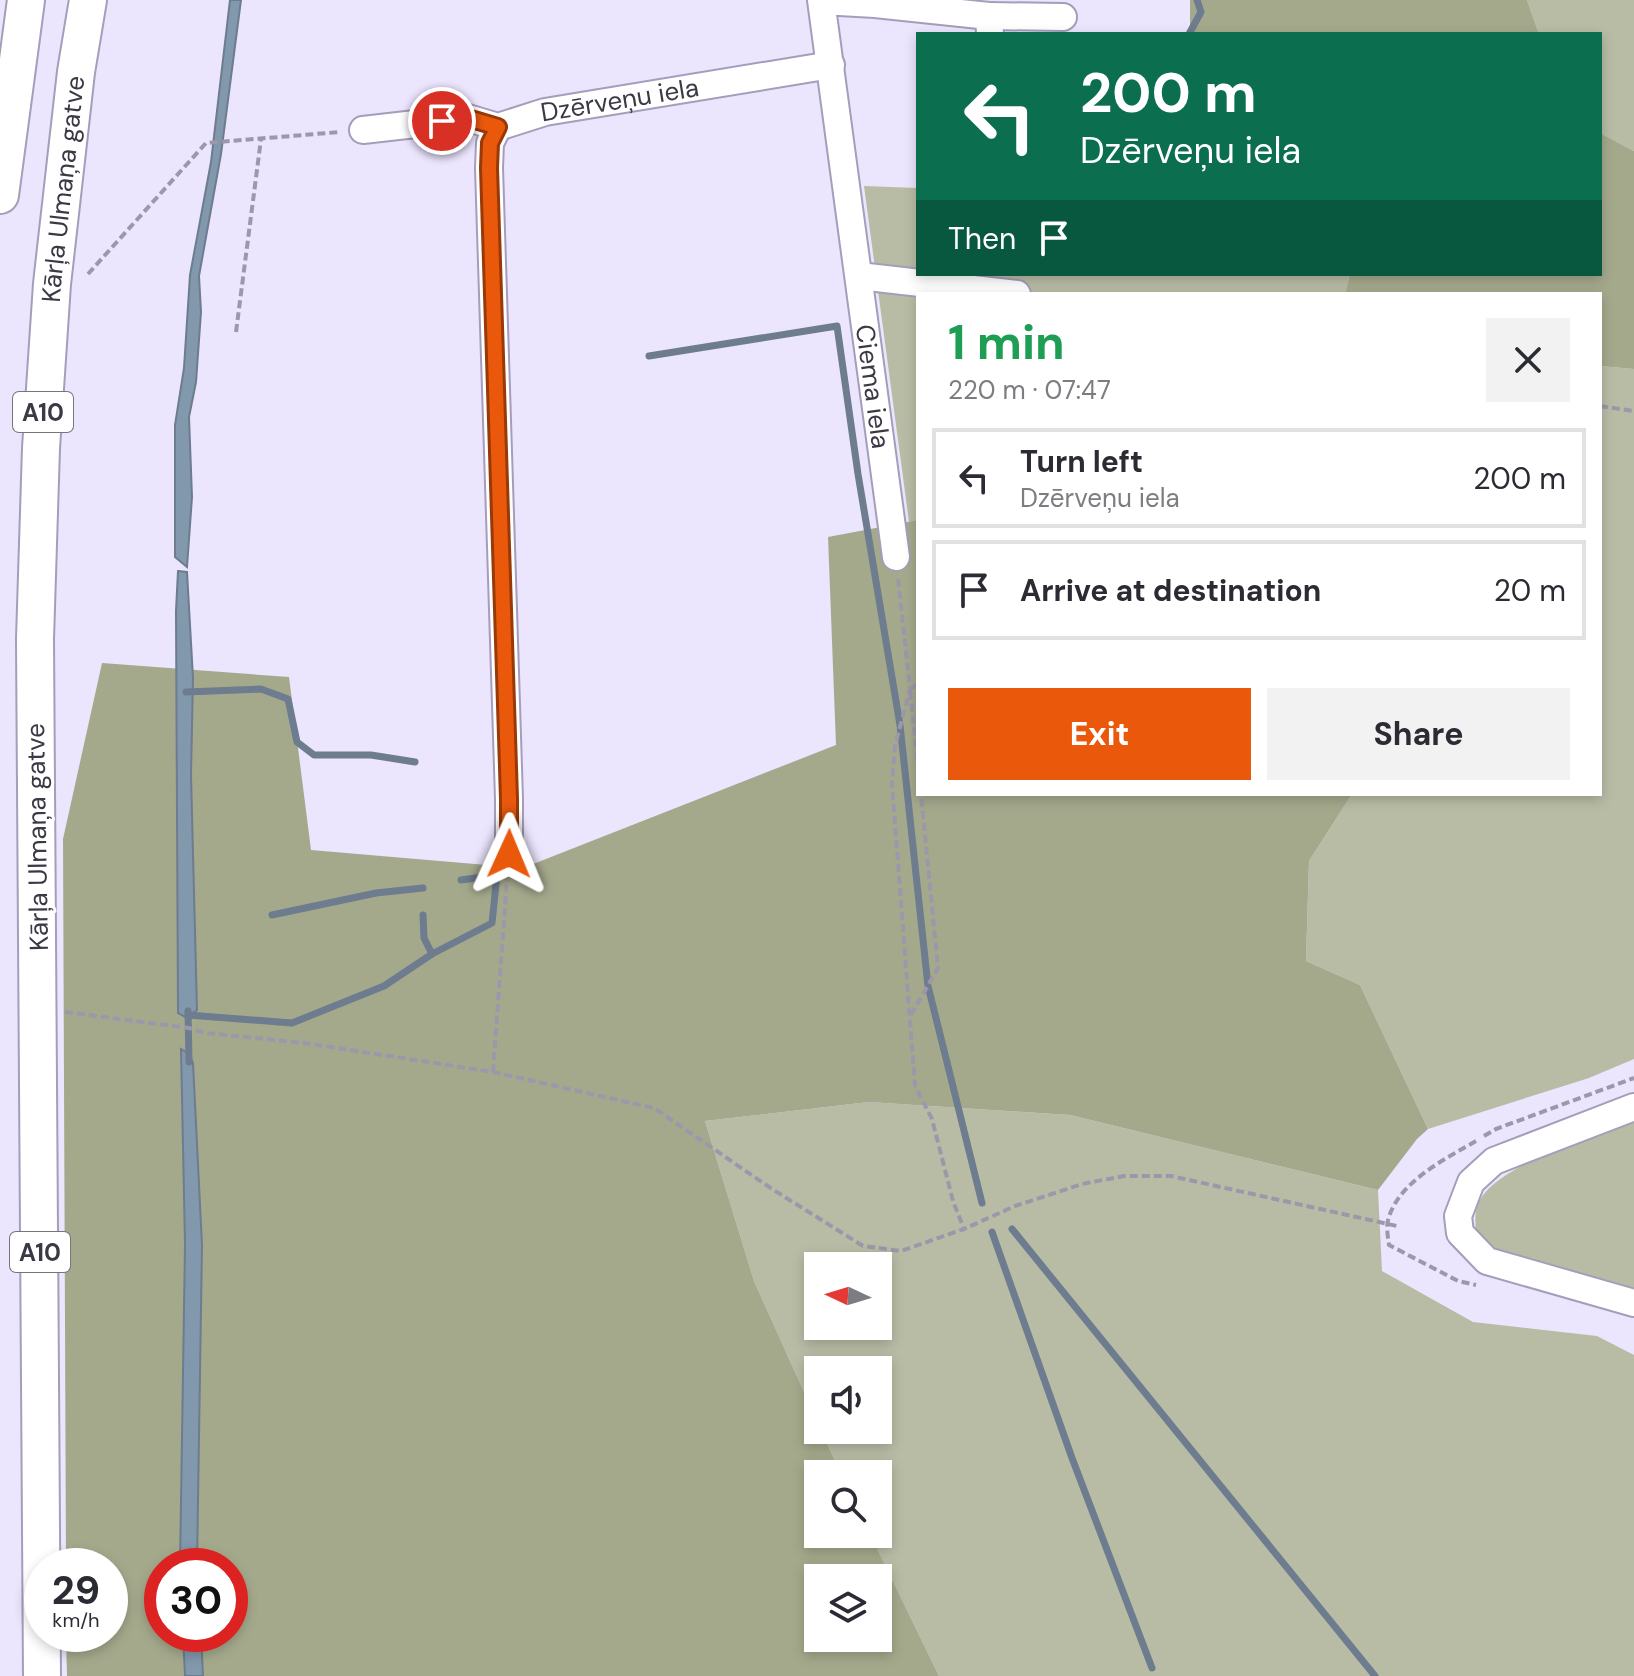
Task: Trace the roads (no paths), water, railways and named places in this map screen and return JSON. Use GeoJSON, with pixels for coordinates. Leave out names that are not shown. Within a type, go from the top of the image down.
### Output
{"type":"FeatureCollection","features":[{"type":"Feature","properties":{"kind":"highway"},"geometry":{"type":"LineString","coordinates":[[0,195],[26,0]]}},
{"type":"Feature","properties":{"kind":"highway","name":"Kārļa Ulmaņa gatve"},"geometry":{"type":"LineString","coordinates":[[42,1676],[35,639],[41,448],[52,284],[76,72],[88,0]]}},
{"type":"Feature","properties":{"kind":"street"},"geometry":{"type":"LineString","coordinates":[[822,1],[875,4],[989,25],[1063,17]]}},
{"type":"Feature","properties":{"kind":"street","name":"Ciema iela"},"geometry":{"type":"LineString","coordinates":[[822,1],[896,557]]}},
{"type":"Feature","properties":{"kind":"street","name":"Dzērveņu iela"},"geometry":{"type":"LineString","coordinates":[[363,130],[468,118],[498,127],[545,112],[831,65]]}},
{"type":"Feature","properties":{"kind":"street"},"geometry":{"type":"LineString","coordinates":[[498,127],[490,143],[489,168],[509,854]]}},
{"type":"Feature","properties":{"kind":"street"},"geometry":{"type":"LineString","coordinates":[[859,276],[999,292]]}},
{"type":"Feature","properties":{"kind":"street"},"geometry":{"type":"LineString","coordinates":[[1634,1107],[1494,1161],[1471,1182],[1458,1216],[1460,1233],[1487,1261],[1634,1303]]}},
{"type":"Feature","properties":{"kind":"water"},"geometry":{"type":"Polygon","coordinates":[[[230,0],[241,0],[221,154],[199,276],[201,312],[196,382],[189,417],[192,497],[187,567],[175,557],[175,425],[184,368],[190,275],[211,162],[230,0]]]}},
{"type":"Feature","properties":{"kind":"water"},"geometry":{"type":"Polygon","coordinates":[[[178,571],[187,572],[193,678],[191,775],[197,1010],[187,1018],[178,1013],[178,571]]]}},
{"type":"Feature","properties":{"kind":"water"},"geometry":{"type":"Polygon","coordinates":[[[181,1049],[189,1054],[193,1063],[202,1245],[197,1548],[180,1548],[185,1244],[181,1049]]]}},
{"type":"Feature","properties":{"kind":"water"},"geometry":{"type":"Polygon","coordinates":[[[184,1652],[202,1652],[203,1676],[185,1676],[184,1652]]]}},
{"type":"Feature","properties":{"kind":"waterway"},"geometry":{"type":"LineString","coordinates":[[1190,32],[1201,12],[1197,0]]}},
{"type":"Feature","properties":{"kind":"waterway"},"geometry":{"type":"LineString","coordinates":[[649,356],[837,326],[900,725],[928,986],[982,1203]]}},
{"type":"Feature","properties":{"kind":"waterway"},"geometry":{"type":"LineString","coordinates":[[186,692],[261,689],[288,699],[297,742],[314,755],[371,755],[415,762]]}},
{"type":"Feature","properties":{"kind":"waterway"},"geometry":{"type":"LineString","coordinates":[[188,1015],[292,1023],[384,986],[432,954],[492,923],[497,875],[461,880]]}},
{"type":"Feature","properties":{"kind":"waterway"},"geometry":{"type":"LineString","coordinates":[[272,915],[376,893],[423,888]]}},
{"type":"Feature","properties":{"kind":"waterway"},"geometry":{"type":"LineString","coordinates":[[423,915],[424,938],[432,954]]}},
{"type":"Feature","properties":{"kind":"waterway"},"geometry":{"type":"LineString","coordinates":[[188,1011],[189,1062]]}},
{"type":"Feature","properties":{"kind":"waterway"},"geometry":{"type":"LineString","coordinates":[[1012,1229],[1375,1676]]}},
{"type":"Feature","properties":{"kind":"waterway"},"geometry":{"type":"LineString","coordinates":[[992,1232],[1072,1458],[1152,1668]]}}]}
